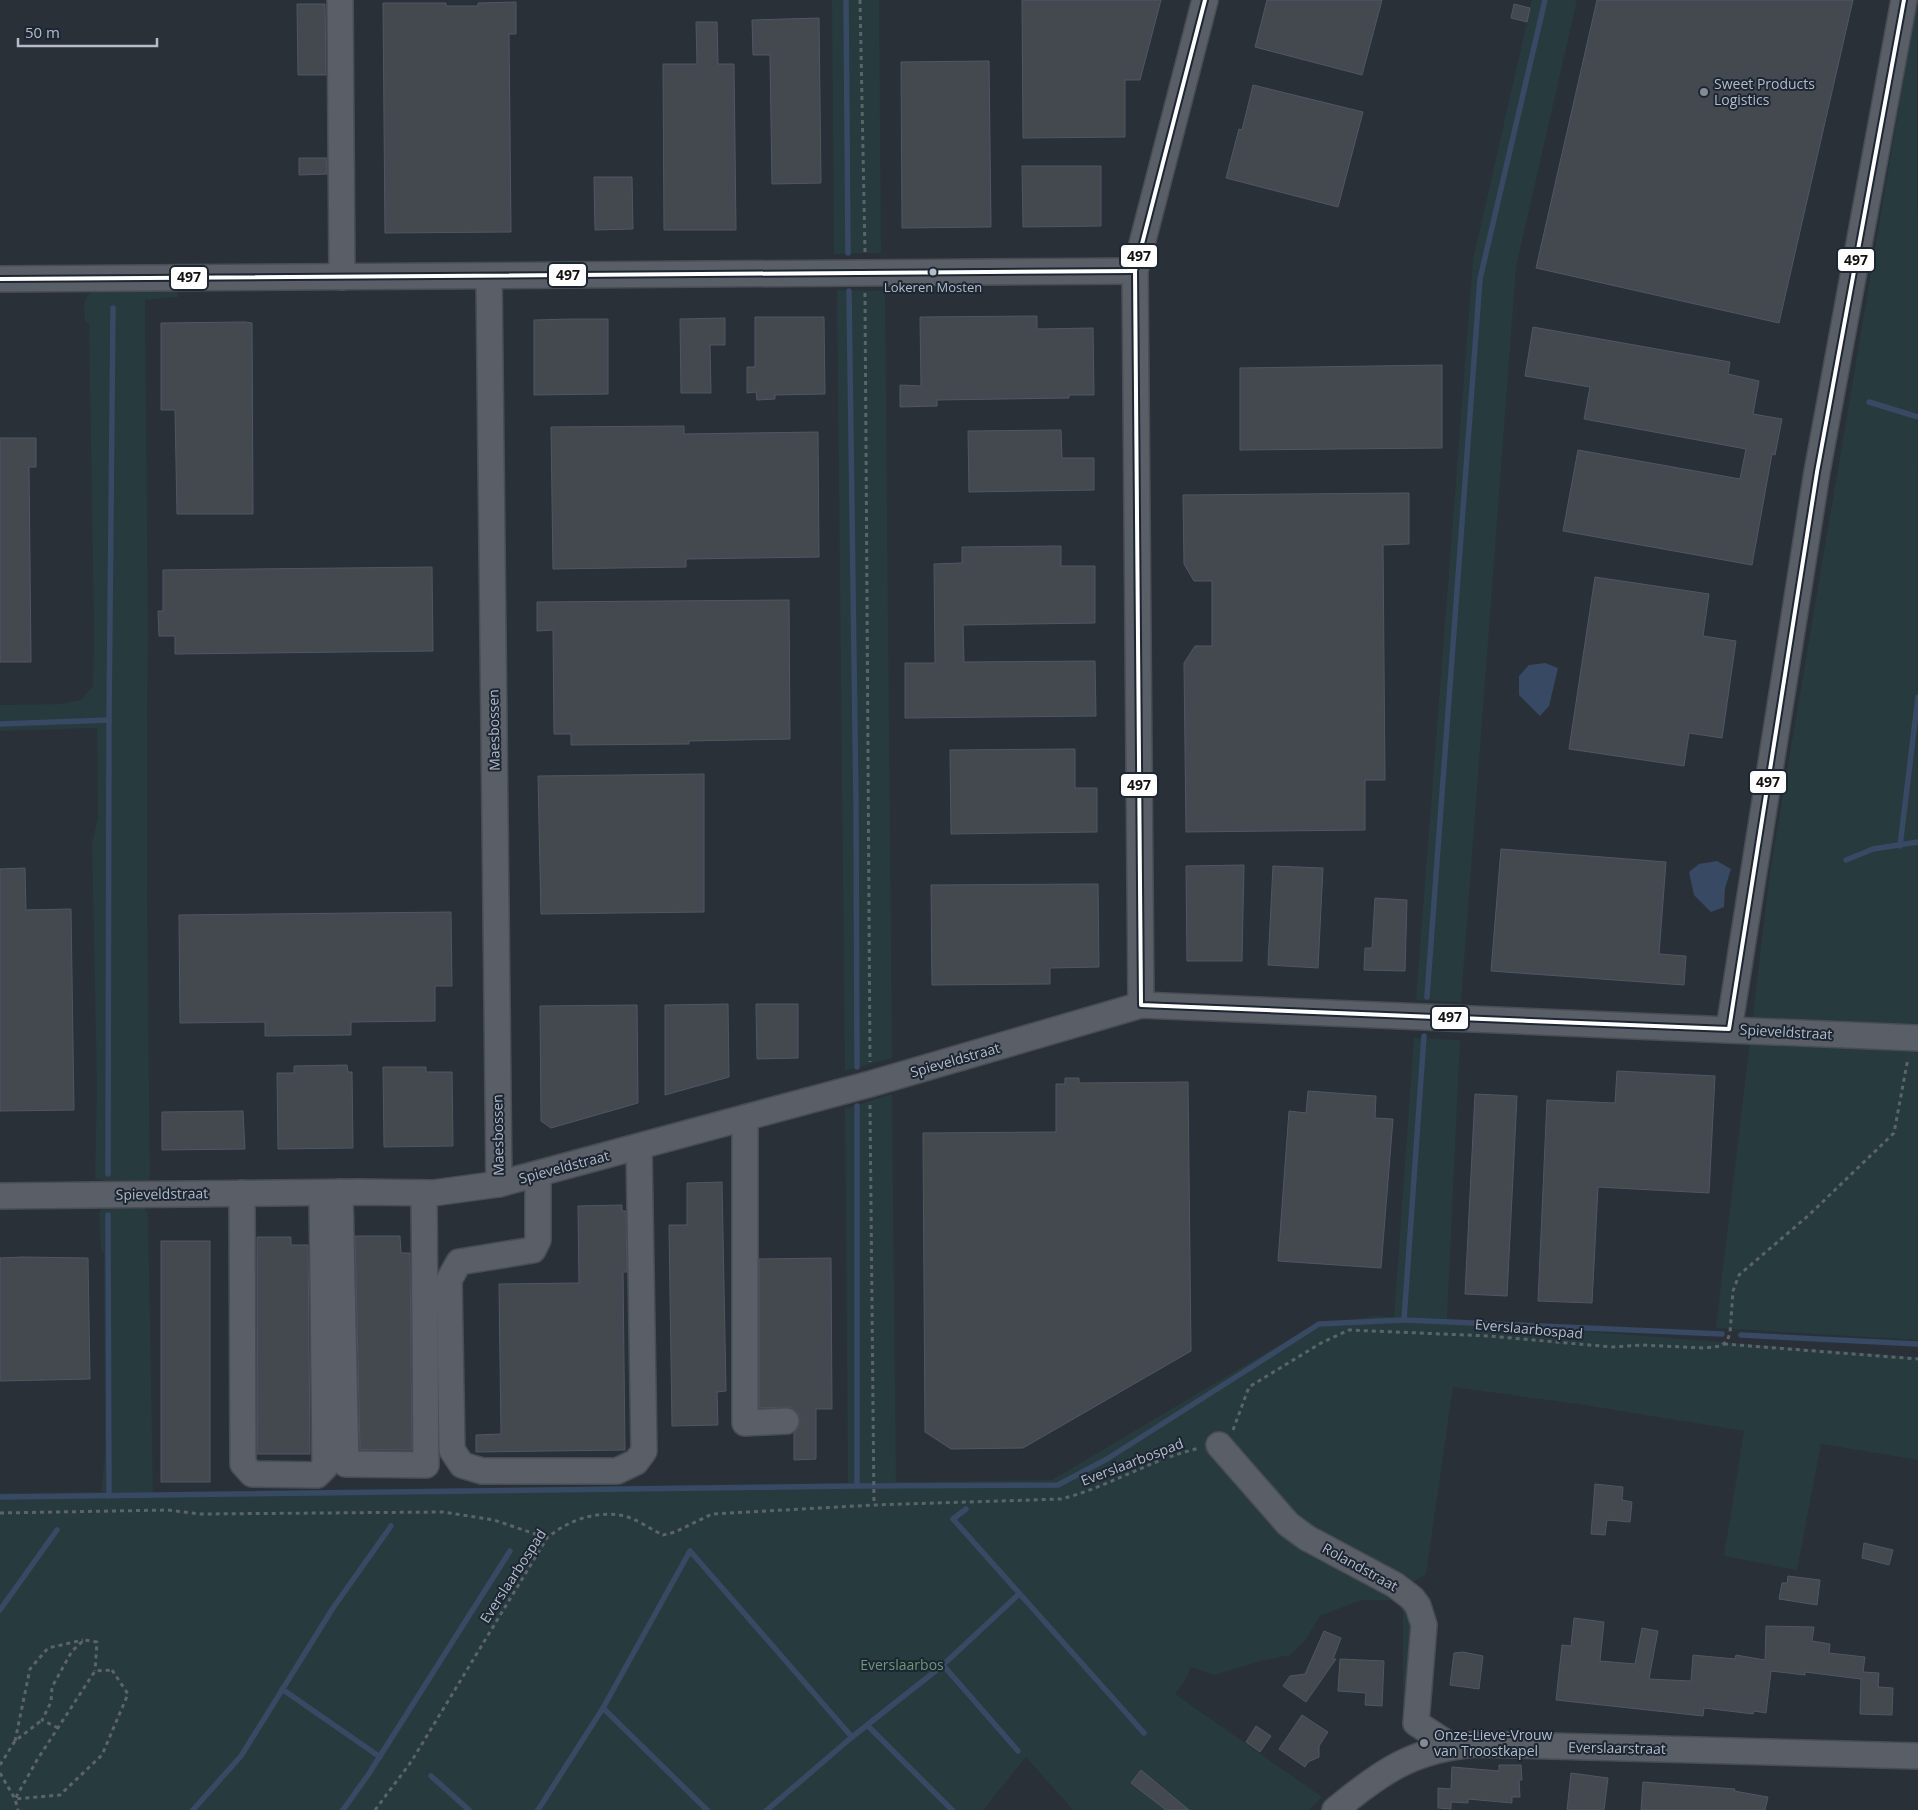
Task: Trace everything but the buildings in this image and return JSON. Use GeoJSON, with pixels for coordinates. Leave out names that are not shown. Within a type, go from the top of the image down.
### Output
{"type":"FeatureCollection","features":[{"type":"Feature","properties":{"kind":"street"},"geometry":{"type":"LineString","coordinates":[[340,0],[342,277]]}},
{"type":"Feature","properties":{"kind":"street"},"geometry":{"type":"LineString","coordinates":[[1141,1005],[1136,271],[1205,0]]}},
{"type":"Feature","properties":{"kind":"street"},"geometry":{"type":"LineString","coordinates":[[1729,1029],[1817,472],[1904,0]]}},
{"type":"Feature","properties":{"kind":"street"},"geometry":{"type":"LineString","coordinates":[[0,279],[1136,271]]}},
{"type":"Feature","properties":{"kind":"street","name":"Maesbossen"},"geometry":{"type":"LineString","coordinates":[[489,276],[499,1184]]}},
{"type":"Feature","properties":{"kind":"street","name":"Spieveldstraat"},"geometry":{"type":"LineString","coordinates":[[0,1196],[331,1192],[434,1193],[499,1184],[870,1084],[1141,1005],[1914,1038]]}},
{"type":"Feature","properties":{"kind":"street"},"geometry":{"type":"LineString","coordinates":[[745,1118],[745,1423],[786,1422]]}},
{"type":"Feature","properties":{"kind":"street"},"geometry":{"type":"LineString","coordinates":[[538,1174],[538,1240],[533,1250],[459,1262],[449,1280],[452,1450],[462,1464],[482,1471],[617,1472],[636,1462],[644,1452],[639,1147]]}},
{"type":"Feature","properties":{"kind":"street"},"geometry":{"type":"LineString","coordinates":[[331,1192],[346,1464],[426,1465],[424,1193]]}},
{"type":"Feature","properties":{"kind":"street"},"geometry":{"type":"LineString","coordinates":[[242,1193],[243,1464],[252,1474],[317,1475],[325,1467],[331,1192]]}},
{"type":"Feature","properties":{"kind":"street","name":"Rolandstraat"},"geometry":{"type":"LineString","coordinates":[[1219,1444],[1288,1524],[1307,1538],[1395,1585],[1412,1598],[1418,1606],[1424,1625],[1416,1723],[1410,1758]]}},
{"type":"Feature","properties":{"kind":"street"},"geometry":{"type":"LineString","coordinates":[[1416,1723],[1451,1746]]}},
{"type":"Feature","properties":{"kind":"street","name":"Everslaarstraat"},"geometry":{"type":"LineString","coordinates":[[1335,1810],[1382,1773],[1410,1758],[1451,1746],[1476,1744],[1918,1756]]}},
{"type":"Feature","properties":{"kind":"path"},"geometry":{"type":"LineString","coordinates":[[860,0],[865,272],[874,1505]]}},
{"type":"Feature","properties":{"kind":"path"},"geometry":{"type":"LineString","coordinates":[[1724,1344],[1730,1333],[1733,1291],[1739,1275],[1809,1215],[1894,1133],[1914,1038]]}},
{"type":"Feature","properties":{"kind":"path","name":"Everslaarbospad"},"geometry":{"type":"LineString","coordinates":[[374,1810],[411,1762],[548,1538],[560,1527],[581,1518],[604,1515],[625,1516],[663,1535],[675,1532],[712,1514],[874,1505],[1061,1499],[1090,1492],[1183,1452],[1229,1440],[1249,1387],[1321,1343],[1349,1330],[1489,1336],[1612,1347],[1642,1345],[1704,1348],[1724,1344],[1918,1359]]}},
{"type":"Feature","properties":{"kind":"path"},"geometry":{"type":"LineString","coordinates":[[0,1513],[167,1510],[201,1514],[443,1512],[494,1520],[548,1538]]}},
{"type":"Feature","properties":{"kind":"path"},"geometry":{"type":"LineString","coordinates":[[0,1765],[15,1741],[42,1720],[51,1702],[52,1687],[72,1651],[84,1640]]}},
{"type":"Feature","properties":{"kind":"path"},"geometry":{"type":"LineString","coordinates":[[15,1741],[30,1669],[48,1648],[84,1640],[97,1642],[95,1671],[37,1760],[15,1799]]}},
{"type":"Feature","properties":{"kind":"path"},"geometry":{"type":"LineString","coordinates":[[15,1799],[60,1795],[102,1756],[128,1694],[112,1670],[95,1671]]}},
{"type":"Feature","properties":{"kind":"path"},"geometry":{"type":"LineString","coordinates":[[42,1720],[58,1728]]}},
{"type":"Feature","properties":{"kind":"path"},"geometry":{"type":"LineString","coordinates":[[0,1773],[15,1799],[18,1810]]}},
{"type":"Feature","properties":{"kind":"green space"},"geometry":{"type":"Polygon","coordinates":[[[832,0],[879,0],[881,253],[834,254],[832,0]]]}},
{"type":"Feature","properties":{"kind":"green space"},"geometry":{"type":"Polygon","coordinates":[[[1532,0],[1577,0],[1516,267],[1461,1002],[1416,1000],[1473,260],[1532,0]]]}},
{"type":"Feature","properties":{"kind":"green space"},"geometry":{"type":"Polygon","coordinates":[[[1917,0],[1918,1340],[1716,1328],[1770,872],[1917,0]]]}},
{"type":"Feature","properties":{"kind":"green space"},"geometry":{"type":"Polygon","coordinates":[[[98,289],[178,289],[178,297],[145,300],[150,1184],[115,1185],[95,1178],[97,1086],[92,844],[98,818],[97,728],[0,731],[0,705],[61,704],[81,700],[93,686],[94,631],[89,323],[85,321],[84,306],[89,294],[98,289]]]}},
{"type":"Feature","properties":{"kind":"green space"},"geometry":{"type":"Polygon","coordinates":[[[837,290],[885,291],[892,1058],[845,1071],[837,290]]]}},
{"type":"Feature","properties":{"kind":"green space","name":"Everslaarbos"},"geometry":{"type":"Polygon","coordinates":[[[1414,1038],[1460,1040],[1447,1319],[1396,1317],[1918,1357],[1918,1460],[1821,1444],[1797,1570],[1724,1556],[1744,1431],[1578,1404],[1453,1387],[1426,1574],[1410,1584],[1425,1721],[1403,1720],[1403,1613],[1398,1605],[1390,1600],[1361,1600],[1320,1616],[1304,1642],[1290,1655],[1260,1661],[1214,1675],[1191,1667],[1184,1682],[1175,1694],[1322,1797],[1309,1810],[1073,1810],[1026,1757],[983,1810],[0,1810],[0,1493],[101,1492],[105,1455],[104,1253],[101,1250],[99,1214],[103,1207],[143,1206],[148,1213],[153,1492],[848,1483],[845,1109],[892,1094],[896,1482],[1052,1480],[1311,1326],[1376,1316],[1394,1317],[1414,1038]]]}},
{"type":"Feature","properties":{"kind":"water"},"geometry":{"type":"Polygon","coordinates":[[[1545,663],[1558,668],[1549,706],[1540,716],[1519,695],[1519,676],[1529,665],[1545,663]]]}},
{"type":"Feature","properties":{"kind":"water"},"geometry":{"type":"Polygon","coordinates":[[[1717,861],[1731,869],[1725,888],[1724,907],[1711,912],[1694,895],[1689,872],[1699,864],[1717,861]]]}},
{"type":"Feature","properties":{"kind":"waterway"},"geometry":{"type":"LineString","coordinates":[[846,0],[848,253]]}},
{"type":"Feature","properties":{"kind":"waterway"},"geometry":{"type":"LineString","coordinates":[[1427,997],[1480,279],[1545,0]]}},
{"type":"Feature","properties":{"kind":"waterway"},"geometry":{"type":"LineString","coordinates":[[849,291],[856,804],[857,1067]]}},
{"type":"Feature","properties":{"kind":"waterway"},"geometry":{"type":"LineString","coordinates":[[108,1174],[109,720],[113,308]]}},
{"type":"Feature","properties":{"kind":"waterway"},"geometry":{"type":"LineString","coordinates":[[1869,402],[1918,417]]}},
{"type":"Feature","properties":{"kind":"waterway"},"geometry":{"type":"LineString","coordinates":[[1900,846],[1918,697]]}},
{"type":"Feature","properties":{"kind":"waterway"},"geometry":{"type":"LineString","coordinates":[[0,724],[109,720]]}},
{"type":"Feature","properties":{"kind":"waterway"},"geometry":{"type":"LineString","coordinates":[[1846,860],[1873,849],[1918,842]]}},
{"type":"Feature","properties":{"kind":"waterway"},"geometry":{"type":"LineString","coordinates":[[857,1486],[1058,1485],[1107,1459],[1319,1324],[1404,1320],[1424,1036]]}},
{"type":"Feature","properties":{"kind":"waterway"},"geometry":{"type":"LineString","coordinates":[[0,1497],[857,1486],[857,1106]]}},
{"type":"Feature","properties":{"kind":"waterway"},"geometry":{"type":"LineString","coordinates":[[108,1215],[109,1496]]}},
{"type":"Feature","properties":{"kind":"waterway"},"geometry":{"type":"LineString","coordinates":[[1404,1320],[1722,1334]]}},
{"type":"Feature","properties":{"kind":"waterway"},"geometry":{"type":"LineString","coordinates":[[1741,1335],[1918,1344]]}},
{"type":"Feature","properties":{"kind":"waterway"},"geometry":{"type":"LineString","coordinates":[[966,1509],[953,1519],[1144,1733]]}},
{"type":"Feature","properties":{"kind":"waterway"},"geometry":{"type":"LineString","coordinates":[[193,1810],[241,1756],[333,1608],[391,1526]]}},
{"type":"Feature","properties":{"kind":"waterway"},"geometry":{"type":"LineString","coordinates":[[0,1610],[57,1530]]}},
{"type":"Feature","properties":{"kind":"waterway"},"geometry":{"type":"LineString","coordinates":[[343,1810],[368,1775],[510,1551]]}},
{"type":"Feature","properties":{"kind":"waterway"},"geometry":{"type":"LineString","coordinates":[[538,1810],[603,1708],[690,1551],[852,1737]]}},
{"type":"Feature","properties":{"kind":"waterway"},"geometry":{"type":"LineString","coordinates":[[767,1810],[852,1737],[943,1665],[1019,1594]]}},
{"type":"Feature","properties":{"kind":"waterway"},"geometry":{"type":"LineString","coordinates":[[943,1665],[1018,1751]]}},
{"type":"Feature","properties":{"kind":"waterway"},"geometry":{"type":"LineString","coordinates":[[282,1689],[380,1757]]}},
{"type":"Feature","properties":{"kind":"waterway"},"geometry":{"type":"LineString","coordinates":[[603,1708],[707,1810]]}},
{"type":"Feature","properties":{"kind":"waterway"},"geometry":{"type":"LineString","coordinates":[[868,1726],[952,1810]]}},
{"type":"Feature","properties":{"kind":"waterway"},"geometry":{"type":"LineString","coordinates":[[431,1776],[469,1810]]}},
{"type":"Feature","properties":{"kind":"transit line","name":"497"},"geometry":{"type":"LineString","coordinates":[[1205,0],[1135,271],[1141,1005],[1729,1029],[1817,472],[1904,0]]}},
{"type":"Feature","properties":{"kind":"transit line","name":"497"},"geometry":{"type":"LineString","coordinates":[[0,279],[1135,271]]}},
{"type":"Feature","properties":{"kind":"place","name":"Sweet Products Logistics"},"geometry":{"type":"Point","coordinates":[1704,92]}},
{"type":"Feature","properties":{"kind":"place","name":"Lokeren Mosten"},"geometry":{"type":"Point","coordinates":[933,272]}},
{"type":"Feature","properties":{"kind":"place","name":"Onze-Lieve-Vrouw van Troostkapel"},"geometry":{"type":"Point","coordinates":[1424,1743]}}]}
